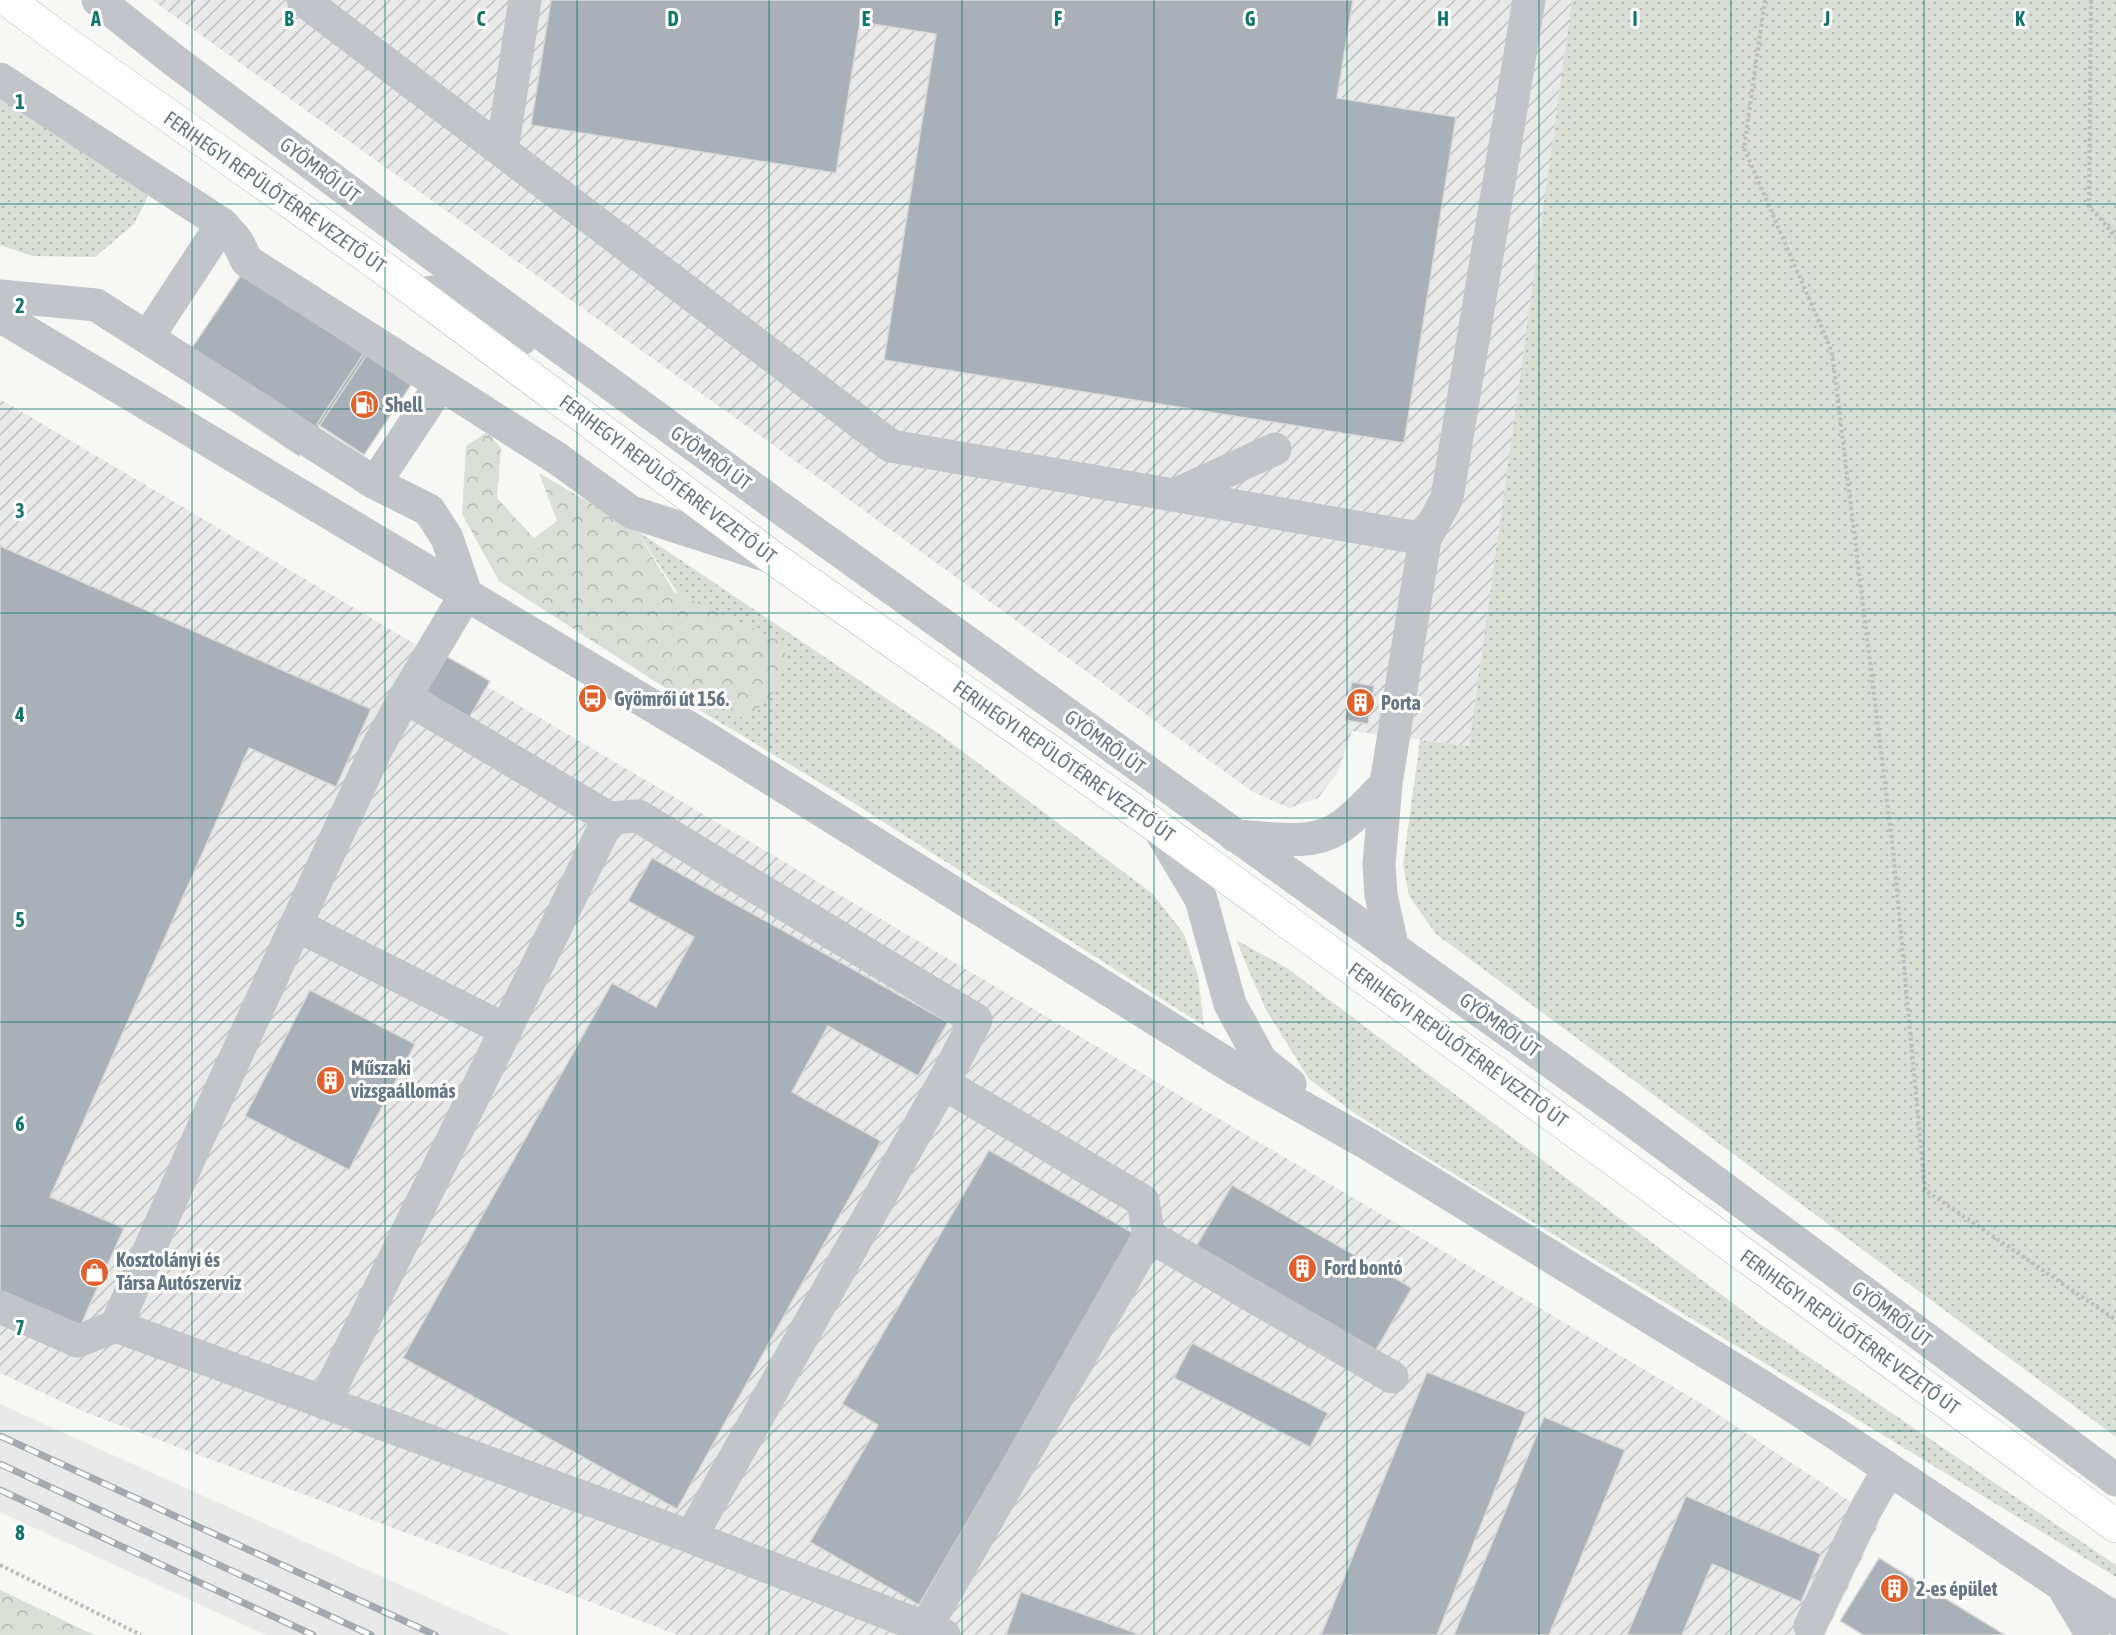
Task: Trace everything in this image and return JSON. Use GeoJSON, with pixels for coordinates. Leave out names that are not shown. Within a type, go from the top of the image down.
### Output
{"type":"FeatureCollection","features":[{"type":"Feature","properties":{"kind":"main road","name":"FERIHEGYI REPÜLŐTÉRRE VEZETŐ ÚT"},"geometry":{"type":"LineString","coordinates":[[8,0],[382,267],[773,558],[1158,827],[2116,1526]]}},
{"type":"Feature","properties":{"kind":"street","name":"GYÖMRŐI ÚT"},"geometry":{"type":"LineString","coordinates":[[98,0],[194,75],[626,395],[1621,1112],[2116,1480]]}},
{"type":"Feature","properties":{"kind":"street"},"geometry":{"type":"LineString","coordinates":[[303,0],[891,446],[1425,539]]}},
{"type":"Feature","properties":{"kind":"street"},"geometry":{"type":"LineString","coordinates":[[502,151],[525,0]]}},
{"type":"Feature","properties":{"kind":"street"},"geometry":{"type":"LineString","coordinates":[[1393,949],[1381,895],[1379,864],[1386,784],[1425,539],[1447,498],[1529,0]]}},
{"type":"Feature","properties":{"kind":"street"},"geometry":{"type":"LineString","coordinates":[[0,79],[222,224],[237,241],[247,261],[558,459],[631,512],[773,558]]}},
{"type":"Feature","properties":{"kind":"street"},"geometry":{"type":"LineString","coordinates":[[148,337],[222,224]]}},
{"type":"Feature","properties":{"kind":"street"},"geometry":{"type":"LineString","coordinates":[[382,267],[626,395]]}},
{"type":"Feature","properties":{"kind":"street"},"geometry":{"type":"LineString","coordinates":[[0,296],[96,305],[375,483],[429,510],[447,538],[466,594],[377,748],[193,1149],[116,1326]]}},
{"type":"Feature","properties":{"kind":"street"},"geometry":{"type":"LineString","coordinates":[[0,316],[716,744],[1237,1070],[1368,1144],[1750,1379],[2116,1619]]}},
{"type":"Feature","properties":{"kind":"street"},"geometry":{"type":"LineString","coordinates":[[375,483],[440,385]]}},
{"type":"Feature","properties":{"kind":"street"},"geometry":{"type":"LineString","coordinates":[[1175,495],[1275,449]]}},
{"type":"Feature","properties":{"kind":"street"},"geometry":{"type":"LineString","coordinates":[[405,697],[609,818],[638,816],[976,1020],[691,1537]]}},
{"type":"Feature","properties":{"kind":"street"},"geometry":{"type":"LineString","coordinates":[[1235,836],[1299,839],[1322,837],[1338,829],[1386,784]]}},
{"type":"Feature","properties":{"kind":"street"},"geometry":{"type":"LineString","coordinates":[[324,1403],[609,818]]}},
{"type":"Feature","properties":{"kind":"street"},"geometry":{"type":"LineString","coordinates":[[1158,827],[1201,899],[1230,1004],[1261,1061],[1368,1144]]}},
{"type":"Feature","properties":{"kind":"street"},"geometry":{"type":"LineString","coordinates":[[296,925],[506,1030]]}},
{"type":"Feature","properties":{"kind":"street"},"geometry":{"type":"LineString","coordinates":[[0,1307],[78,1341],[116,1326],[691,1537],[935,1631],[1149,1236],[1143,1201],[943,1083]]}},
{"type":"Feature","properties":{"kind":"street"},"geometry":{"type":"LineString","coordinates":[[1149,1236],[1392,1377]]}},
{"type":"Feature","properties":{"kind":"street"},"geometry":{"type":"LineString","coordinates":[[1810,1626],[1865,1511],[1889,1469]]}},
{"type":"Feature","properties":{"kind":"street"},"geometry":{"type":"LineString","coordinates":[[2062,1585],[2092,1635]]}},
{"type":"Feature","properties":{"kind":"path"},"geometry":{"type":"LineString","coordinates":[[1765,0],[1744,148],[1832,352],[1893,850],[1925,1190],[2116,1320]]}},
{"type":"Feature","properties":{"kind":"path"},"geometry":{"type":"LineString","coordinates":[[2091,0],[2089,206],[2116,237]]}},
{"type":"Feature","properties":{"kind":"path"},"geometry":{"type":"LineString","coordinates":[[0,1565],[141,1635]]}},
{"type":"Feature","properties":{"kind":"shaded area"},"geometry":{"type":"Polygon","coordinates":[[[152,0],[1572,0],[1469,746],[1352,731],[1337,774],[1318,798],[1289,808],[1253,792],[152,0]]]}},
{"type":"Feature","properties":{"kind":"shaded area"},"geometry":{"type":"Polygon","coordinates":[[[0,399],[1699,1402],[1880,1521],[1825,1635],[678,1635],[82,1411],[0,1373],[0,399]]]}},
{"type":"Feature","properties":{"kind":"shaded area"},"geometry":{"type":"Polygon","coordinates":[[[0,1404],[511,1635],[266,1635],[0,1512],[0,1404]]]}},
{"type":"Feature","properties":{"kind":"green space"},"geometry":{"type":"Polygon","coordinates":[[[1572,0],[2116,0],[2116,1437],[1436,934],[1409,896],[1403,865],[1420,740],[1469,746],[1572,0]]]}},
{"type":"Feature","properties":{"kind":"green space"},"geometry":{"type":"Polygon","coordinates":[[[0,98],[138,183],[148,197],[134,224],[95,257],[33,256],[0,245],[0,98]]]}},
{"type":"Feature","properties":{"kind":"green space"},"geometry":{"type":"Polygon","coordinates":[[[487,432],[501,448],[497,498],[534,538],[557,521],[539,473],[636,530],[674,592],[786,644],[784,664],[774,692],[749,718],[698,709],[499,581],[462,514],[466,446],[487,432]]]}},
{"type":"Feature","properties":{"kind":"green space"},"geometry":{"type":"Polygon","coordinates":[[[636,530],[942,736],[1153,894],[1184,934],[1198,976],[1204,1026],[852,802],[698,709],[749,718],[786,645],[679,595],[636,530]]]}},
{"type":"Feature","properties":{"kind":"green space"},"geometry":{"type":"Polygon","coordinates":[[[1236,940],[1287,968],[1759,1323],[2116,1565],[2116,1577],[1357,1115],[1309,1079],[1265,1008],[1236,940]]]}},
{"type":"Feature","properties":{"kind":"green space"},"geometry":{"type":"Polygon","coordinates":[[[0,1590],[94,1635],[0,1635],[0,1590]]]}},
{"type":"Feature","properties":{"kind":"building"},"geometry":{"type":"Polygon","coordinates":[[[551,0],[1353,0],[1337,98],[1456,117],[1404,443],[884,360],[936,34],[860,22],[836,173],[531,125],[551,0]]]}},
{"type":"Feature","properties":{"kind":"building"},"geometry":{"type":"Polygon","coordinates":[[[258,250],[382,332],[299,456],[175,373],[258,250]]]}},
{"type":"Feature","properties":{"kind":"building","name":"Shell"},"geometry":{"type":"Polygon","coordinates":[[[364,353],[411,385],[364,455],[317,424],[364,353]]]}},
{"type":"Feature","properties":{"kind":"building"},"geometry":{"type":"Polygon","coordinates":[[[0,546],[371,709],[336,787],[249,748],[50,1197],[124,1228],[79,1329],[0,1295],[0,546]]]}},
{"type":"Feature","properties":{"kind":"building"},"geometry":{"type":"Polygon","coordinates":[[[444,655],[490,681],[468,720],[422,694],[444,655]]]}},
{"type":"Feature","properties":{"kind":"building","name":"Porta"},"geometry":{"type":"Polygon","coordinates":[[[1352,682],[1374,686],[1368,724],[1345,720],[1352,682]]]}},
{"type":"Feature","properties":{"kind":"building"},"geometry":{"type":"Polygon","coordinates":[[[652,858],[948,1022],[918,1076],[828,1026],[792,1092],[881,1141],[677,1509],[403,1358],[612,983],[656,1007],[694,937],[628,901],[652,858]]]}},
{"type":"Feature","properties":{"kind":"building","name":"Műszaki vizsgaállomás"},"geometry":{"type":"Polygon","coordinates":[[[310,990],[415,1044],[349,1170],[245,1116],[310,990]]]}},
{"type":"Feature","properties":{"kind":"building"},"geometry":{"type":"Polygon","coordinates":[[[989,1150],[1135,1234],[919,1605],[810,1542],[878,1425],[842,1404],[989,1150]]]}},
{"type":"Feature","properties":{"kind":"building","name":"Ford bontó"},"geometry":{"type":"Polygon","coordinates":[[[1232,1185],[1412,1288],[1375,1352],[1195,1248],[1232,1185]]]}},
{"type":"Feature","properties":{"kind":"building"},"geometry":{"type":"Polygon","coordinates":[[[1192,1343],[1328,1413],[1310,1447],[1174,1378],[1192,1343]]]}},
{"type":"Feature","properties":{"kind":"building"},"geometry":{"type":"Polygon","coordinates":[[[1427,1372],[1526,1412],[1437,1635],[1321,1635],[1427,1372]]]}},
{"type":"Feature","properties":{"kind":"building"},"geometry":{"type":"Polygon","coordinates":[[[1544,1417],[1625,1450],[1549,1635],[1454,1635],[1544,1417]]]}},
{"type":"Feature","properties":{"kind":"building"},"geometry":{"type":"Polygon","coordinates":[[[1686,1496],[1821,1554],[1801,1602],[1712,1564],[1682,1635],[1627,1635],[1686,1496]]]}},
{"type":"Feature","properties":{"kind":"building","name":"2-es épület"},"geometry":{"type":"Polygon","coordinates":[[[1879,1558],[2005,1635],[1863,1635],[1840,1621],[1879,1558]]]}},
{"type":"Feature","properties":{"kind":"building"},"geometry":{"type":"Polygon","coordinates":[[[1021,1592],[1141,1635],[1006,1635],[1021,1592]]]}},
{"type":"Feature","properties":{"kind":"railway"},"geometry":{"type":"LineString","coordinates":[[0,1436],[435,1635]]}},
{"type":"Feature","properties":{"kind":"railway"},"geometry":{"type":"LineString","coordinates":[[0,1464],[371,1635]]}},
{"type":"Feature","properties":{"kind":"railway"},"geometry":{"type":"LineString","coordinates":[[0,1490],[313,1635]]}},
{"type":"Feature","properties":{"kind":"place","name":"Shell"},"geometry":{"type":"Point","coordinates":[364,405]}},
{"type":"Feature","properties":{"kind":"place","name":"Gyömrői út 156."},"geometry":{"type":"Point","coordinates":[593,699]}},
{"type":"Feature","properties":{"kind":"place","name":"Porta"},"geometry":{"type":"Point","coordinates":[1360,703]}},
{"type":"Feature","properties":{"kind":"place","name":"Műszaki vizsgaállomás"},"geometry":{"type":"Point","coordinates":[330,1080]}},
{"type":"Feature","properties":{"kind":"place","name":"Ford bontó"},"geometry":{"type":"Point","coordinates":[1303,1268]}},
{"type":"Feature","properties":{"kind":"place","name":"Kosztolányi és Társa Autószerviz"},"geometry":{"type":"Point","coordinates":[95,1272]}},
{"type":"Feature","properties":{"kind":"place","name":"2-es épület"},"geometry":{"type":"Point","coordinates":[1895,1589]}}]}
